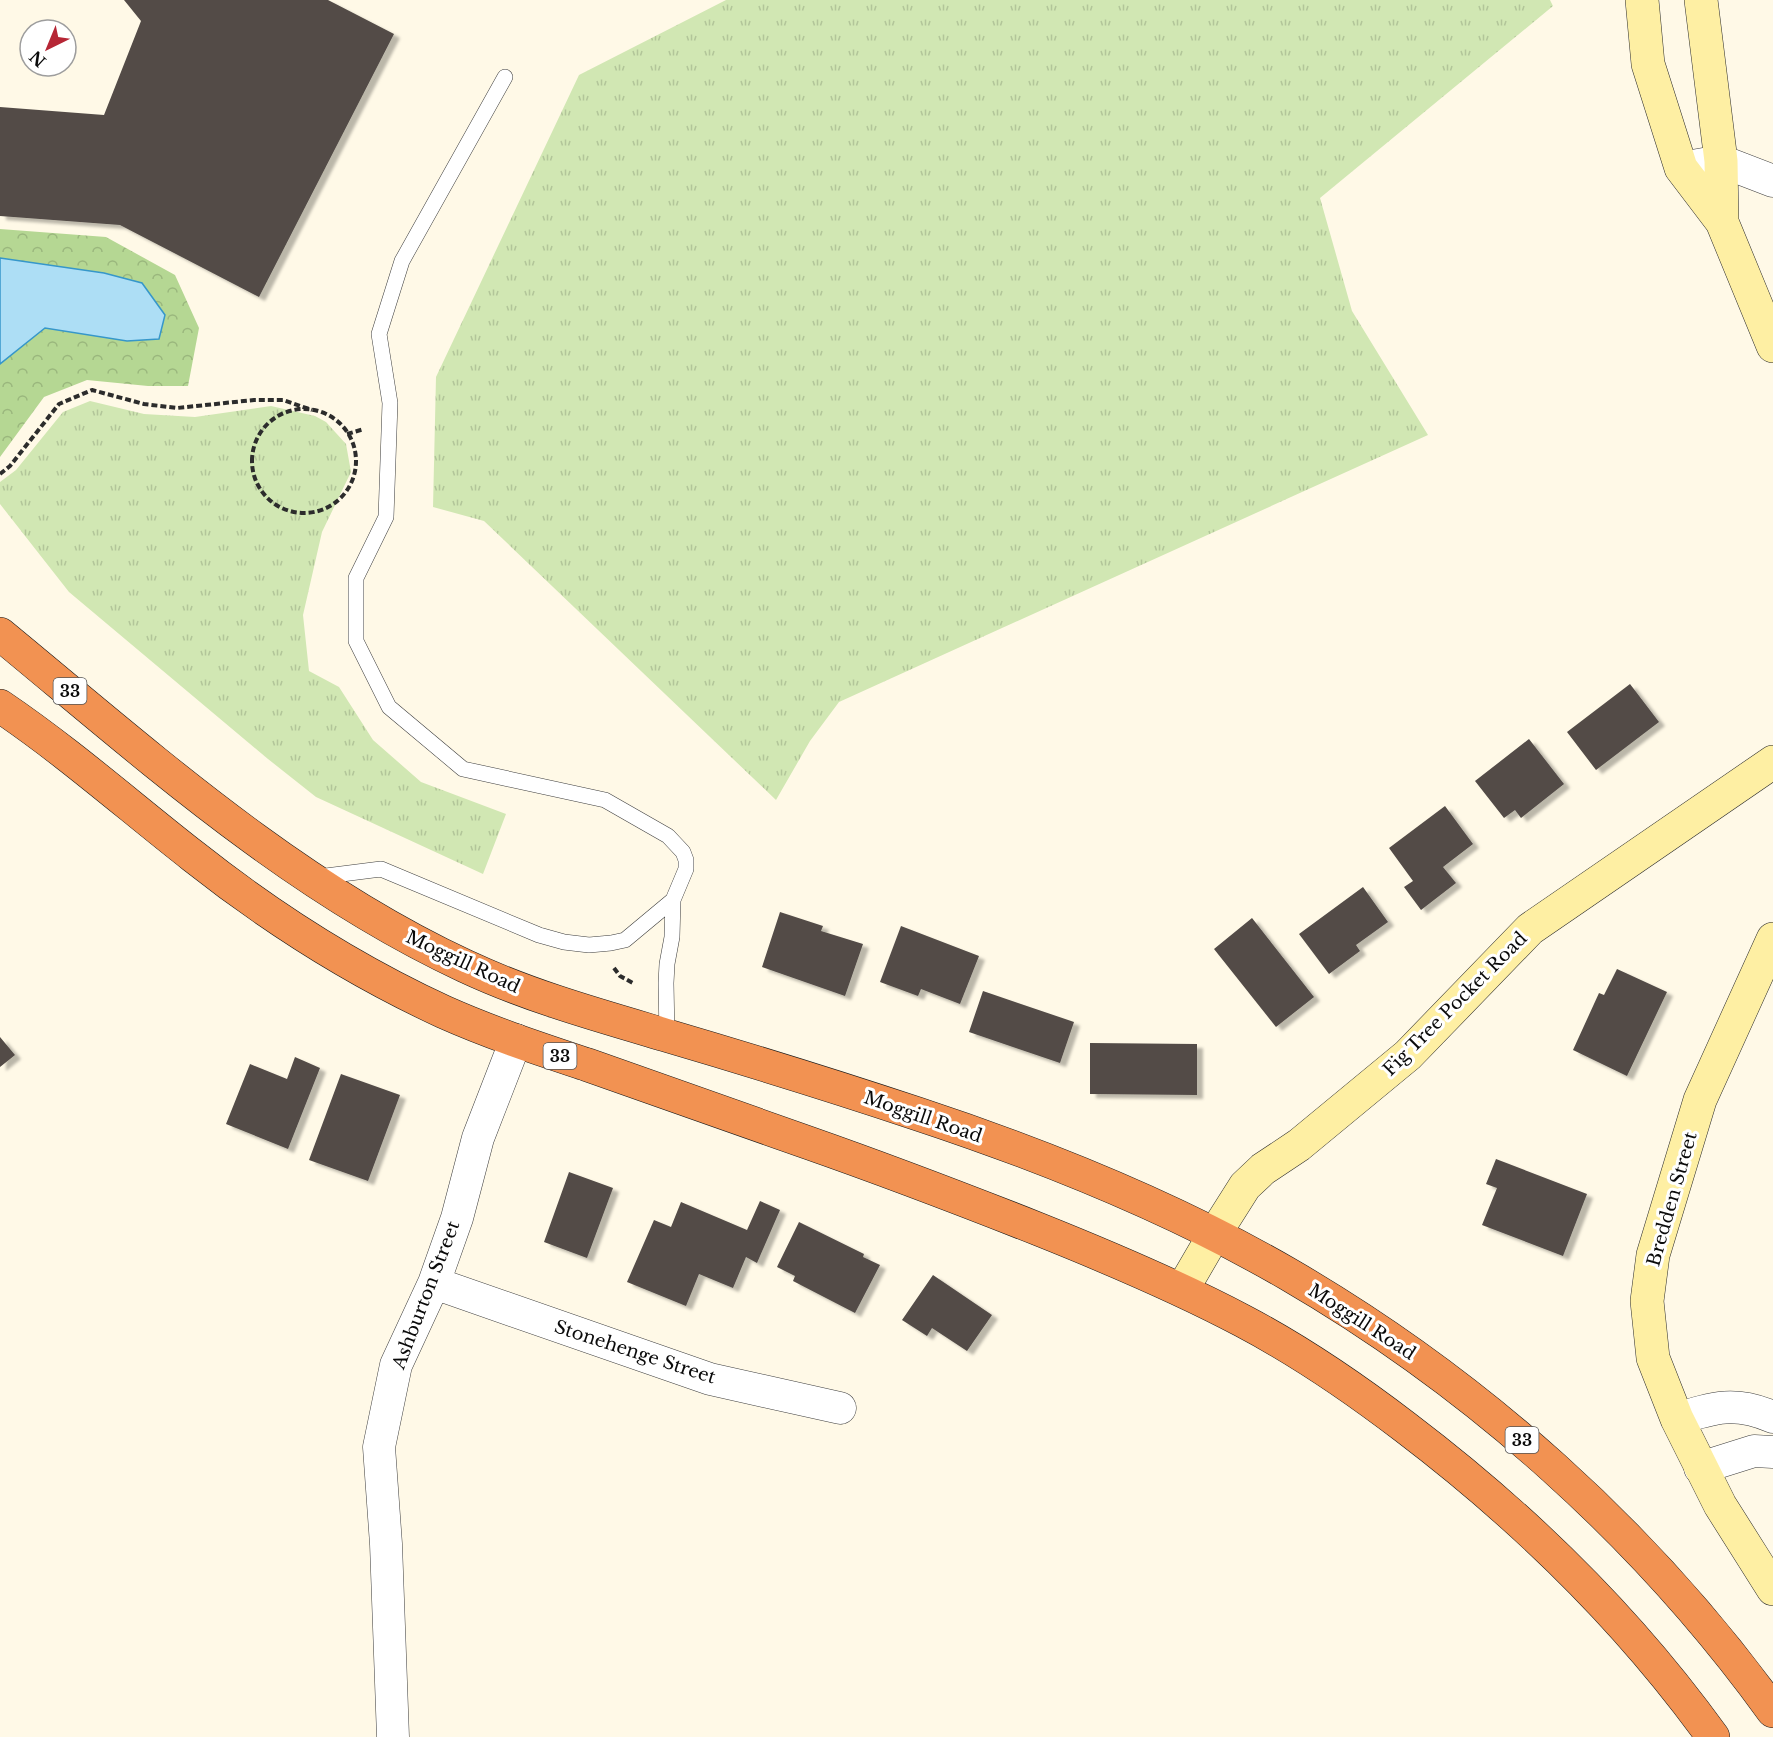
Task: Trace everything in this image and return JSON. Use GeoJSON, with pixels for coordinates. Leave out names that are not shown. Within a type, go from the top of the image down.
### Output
{"type":"FeatureCollection","features":[{"type":"Feature","properties":{"kind":"highway","name":"Moggill Road"},"geometry":{"type":"LineString","coordinates":[[0,634],[190,790],[310,878],[415,942],[471,969],[538,996],[937,1120],[1053,1163],[1128,1194],[1214,1234],[1284,1272],[1435,1370],[1524,1442],[1602,1513],[1652,1563],[1727,1649],[1773,1711]]}},
{"type":"Feature","properties":{"kind":"highway","name":"33"},"geometry":{"type":"LineString","coordinates":[[0,706],[96,776],[240,892],[314,942],[380,981],[446,1013],[516,1040],[885,1170],[1068,1241],[1182,1290],[1246,1323],[1311,1361],[1376,1405],[1444,1456],[1505,1509],[1567,1567],[1664,1673],[1713,1737]]}},
{"type":"Feature","properties":{"kind":"main road"},"geometry":{"type":"LineString","coordinates":[[1642,0],[1648,64],[1681,168],[1722,222],[1773,346]]}},
{"type":"Feature","properties":{"kind":"main road"},"geometry":{"type":"LineString","coordinates":[[1701,0],[1722,160],[1722,222]]}},
{"type":"Feature","properties":{"kind":"main road","name":"Fig Tree Pocket Road"},"geometry":{"type":"LineString","coordinates":[[1182,1290],[1236,1197],[1250,1181],[1299,1145],[1408,1056],[1530,929],[1773,762]]}},
{"type":"Feature","properties":{"kind":"main road","name":"Bredden Street"},"geometry":{"type":"LineString","coordinates":[[1773,939],[1700,1100],[1653,1254],[1647,1301],[1653,1358],[1677,1419],[1720,1505],[1773,1589]]}},
{"type":"Feature","properties":{"kind":"street"},"geometry":{"type":"LineString","coordinates":[[1681,168],[1722,160],[1773,181]]}},
{"type":"Feature","properties":{"kind":"street","name":"Ashburton Street"},"geometry":{"type":"LineString","coordinates":[[393,1737],[386,1544],[379,1446],[396,1365],[434,1283],[457,1218],[478,1138],[516,1040]]}},
{"type":"Feature","properties":{"kind":"street","name":"Stonehenge Street"},"geometry":{"type":"LineString","coordinates":[[434,1283],[710,1379],[840,1408]]}},
{"type":"Feature","properties":{"kind":"street"},"geometry":{"type":"LineString","coordinates":[[1677,1419],[1724,1407],[1743,1408],[1773,1417]]}},
{"type":"Feature","properties":{"kind":"street"},"geometry":{"type":"LineString","coordinates":[[1700,1468],[1754,1451],[1773,1452]]}},
{"type":"Feature","properties":{"kind":"lane"},"geometry":{"type":"LineString","coordinates":[[505,77],[402,261],[380,334],[390,403],[386,517],[356,578],[356,641],[389,707],[463,769],[605,800],[668,836],[677,844],[686,860],[684,875],[673,900],[672,937],[666,983],[667,1035]]}},
{"type":"Feature","properties":{"kind":"lane"},"geometry":{"type":"LineString","coordinates":[[310,878],[381,869],[539,936],[589,945],[611,944],[625,940],[673,900]]}},
{"type":"Feature","properties":{"kind":"path"},"geometry":{"type":"LineString","coordinates":[[0,474],[10,466],[59,404],[92,390],[144,404],[177,408],[254,400],[283,400],[312,410],[329,416],[343,426],[352,442],[356,459],[354,477],[346,492],[333,504],[316,512],[299,513],[283,509],[269,500],[258,487],[252,471],[252,455],[256,439],[266,425],[279,415],[295,410],[312,410]]}},
{"type":"Feature","properties":{"kind":"path"},"geometry":{"type":"LineString","coordinates":[[347,434],[368,428]]}},
{"type":"Feature","properties":{"kind":"path"},"geometry":{"type":"LineString","coordinates":[[613,968],[620,976],[633,983]]}},
{"type":"Feature","properties":{"kind":"green space"},"geometry":{"type":"Polygon","coordinates":[[[726,0],[1550,0],[1553,6],[1320,198],[1352,311],[1428,435],[839,702],[810,741],[776,800],[484,521],[433,507],[436,377],[579,75],[726,0]]]}},
{"type":"Feature","properties":{"kind":"green space"},"geometry":{"type":"Polygon","coordinates":[[[0,229],[106,237],[175,275],[199,328],[188,386],[148,386],[87,380],[44,397],[0,457],[0,229]]]}},
{"type":"Feature","properties":{"kind":"green space"},"geometry":{"type":"Polygon","coordinates":[[[90,401],[144,414],[195,417],[271,406],[315,416],[326,422],[346,444],[351,472],[322,532],[303,615],[309,671],[339,687],[373,740],[421,782],[506,814],[483,874],[316,797],[69,592],[0,504],[0,482],[16,470],[63,412],[90,401]]]}},
{"type":"Feature","properties":{"kind":"water"},"geometry":{"type":"Polygon","coordinates":[[[0,258],[104,273],[142,283],[165,315],[159,339],[127,341],[45,328],[0,364],[0,258]]]}},
{"type":"Feature","properties":{"kind":"building"},"geometry":{"type":"Polygon","coordinates":[[[124,0],[328,0],[394,34],[259,297],[120,225],[0,216],[0,107],[104,115],[141,21],[124,0]]]}},
{"type":"Feature","properties":{"kind":"building"},"geometry":{"type":"Polygon","coordinates":[[[1630,684],[1659,722],[1596,770],[1567,732],[1630,684]]]}},
{"type":"Feature","properties":{"kind":"building"},"geometry":{"type":"Polygon","coordinates":[[[1529,739],[1564,784],[1521,818],[1515,810],[1504,818],[1475,781],[1529,739]]]}},
{"type":"Feature","properties":{"kind":"building"},"geometry":{"type":"Polygon","coordinates":[[[1445,806],[1473,844],[1443,867],[1456,883],[1421,910],[1404,887],[1413,881],[1389,848],[1445,806]]]}},
{"type":"Feature","properties":{"kind":"building"},"geometry":{"type":"Polygon","coordinates":[[[1363,887],[1388,922],[1356,945],[1360,951],[1329,974],[1299,934],[1363,887]]]}},
{"type":"Feature","properties":{"kind":"building"},"geometry":{"type":"Polygon","coordinates":[[[780,912],[823,926],[821,931],[863,944],[845,996],[762,967],[780,912]]]}},
{"type":"Feature","properties":{"kind":"building"},"geometry":{"type":"Polygon","coordinates":[[[1252,918],[1314,997],[1276,1027],[1214,949],[1252,918]]]}},
{"type":"Feature","properties":{"kind":"building"},"geometry":{"type":"Polygon","coordinates":[[[901,926],[979,956],[960,1004],[921,989],[918,996],[880,982],[901,926]]]}},
{"type":"Feature","properties":{"kind":"building"},"geometry":{"type":"Polygon","coordinates":[[[1617,969],[1667,992],[1627,1076],[1573,1050],[1599,993],[1604,995],[1617,969]]]}},
{"type":"Feature","properties":{"kind":"building"},"geometry":{"type":"Polygon","coordinates":[[[983,991],[1074,1022],[1060,1063],[969,1032],[983,991]]]}},
{"type":"Feature","properties":{"kind":"building"},"geometry":{"type":"Polygon","coordinates":[[[0,1037],[15,1055],[0,1067],[0,1037]]]}},
{"type":"Feature","properties":{"kind":"building"},"geometry":{"type":"Polygon","coordinates":[[[1090,1043],[1197,1044],[1197,1095],[1090,1094],[1090,1043]]]}},
{"type":"Feature","properties":{"kind":"building"},"geometry":{"type":"Polygon","coordinates":[[[295,1057],[320,1068],[288,1149],[226,1124],[250,1064],[287,1079],[295,1057]]]}},
{"type":"Feature","properties":{"kind":"building"},"geometry":{"type":"Polygon","coordinates":[[[341,1074],[400,1095],[368,1181],[309,1160],[341,1074]]]}},
{"type":"Feature","properties":{"kind":"building"},"geometry":{"type":"Polygon","coordinates":[[[1496,1159],[1587,1194],[1563,1256],[1482,1225],[1497,1188],[1486,1184],[1496,1159]]]}},
{"type":"Feature","properties":{"kind":"building"},"geometry":{"type":"Polygon","coordinates":[[[569,1172],[613,1188],[587,1258],[544,1242],[569,1172]]]}},
{"type":"Feature","properties":{"kind":"building"},"geometry":{"type":"Polygon","coordinates":[[[760,1201],[780,1210],[757,1263],[746,1257],[733,1288],[699,1274],[686,1306],[627,1282],[654,1220],[671,1227],[681,1202],[747,1230],[760,1201]]]}},
{"type":"Feature","properties":{"kind":"building"},"geometry":{"type":"Polygon","coordinates":[[[799,1222],[864,1254],[863,1257],[880,1265],[855,1313],[793,1281],[795,1276],[777,1267],[799,1222]]]}},
{"type":"Feature","properties":{"kind":"building"},"geometry":{"type":"Polygon","coordinates":[[[933,1275],[992,1315],[967,1351],[932,1328],[927,1336],[902,1320],[933,1275]]]}}]}
